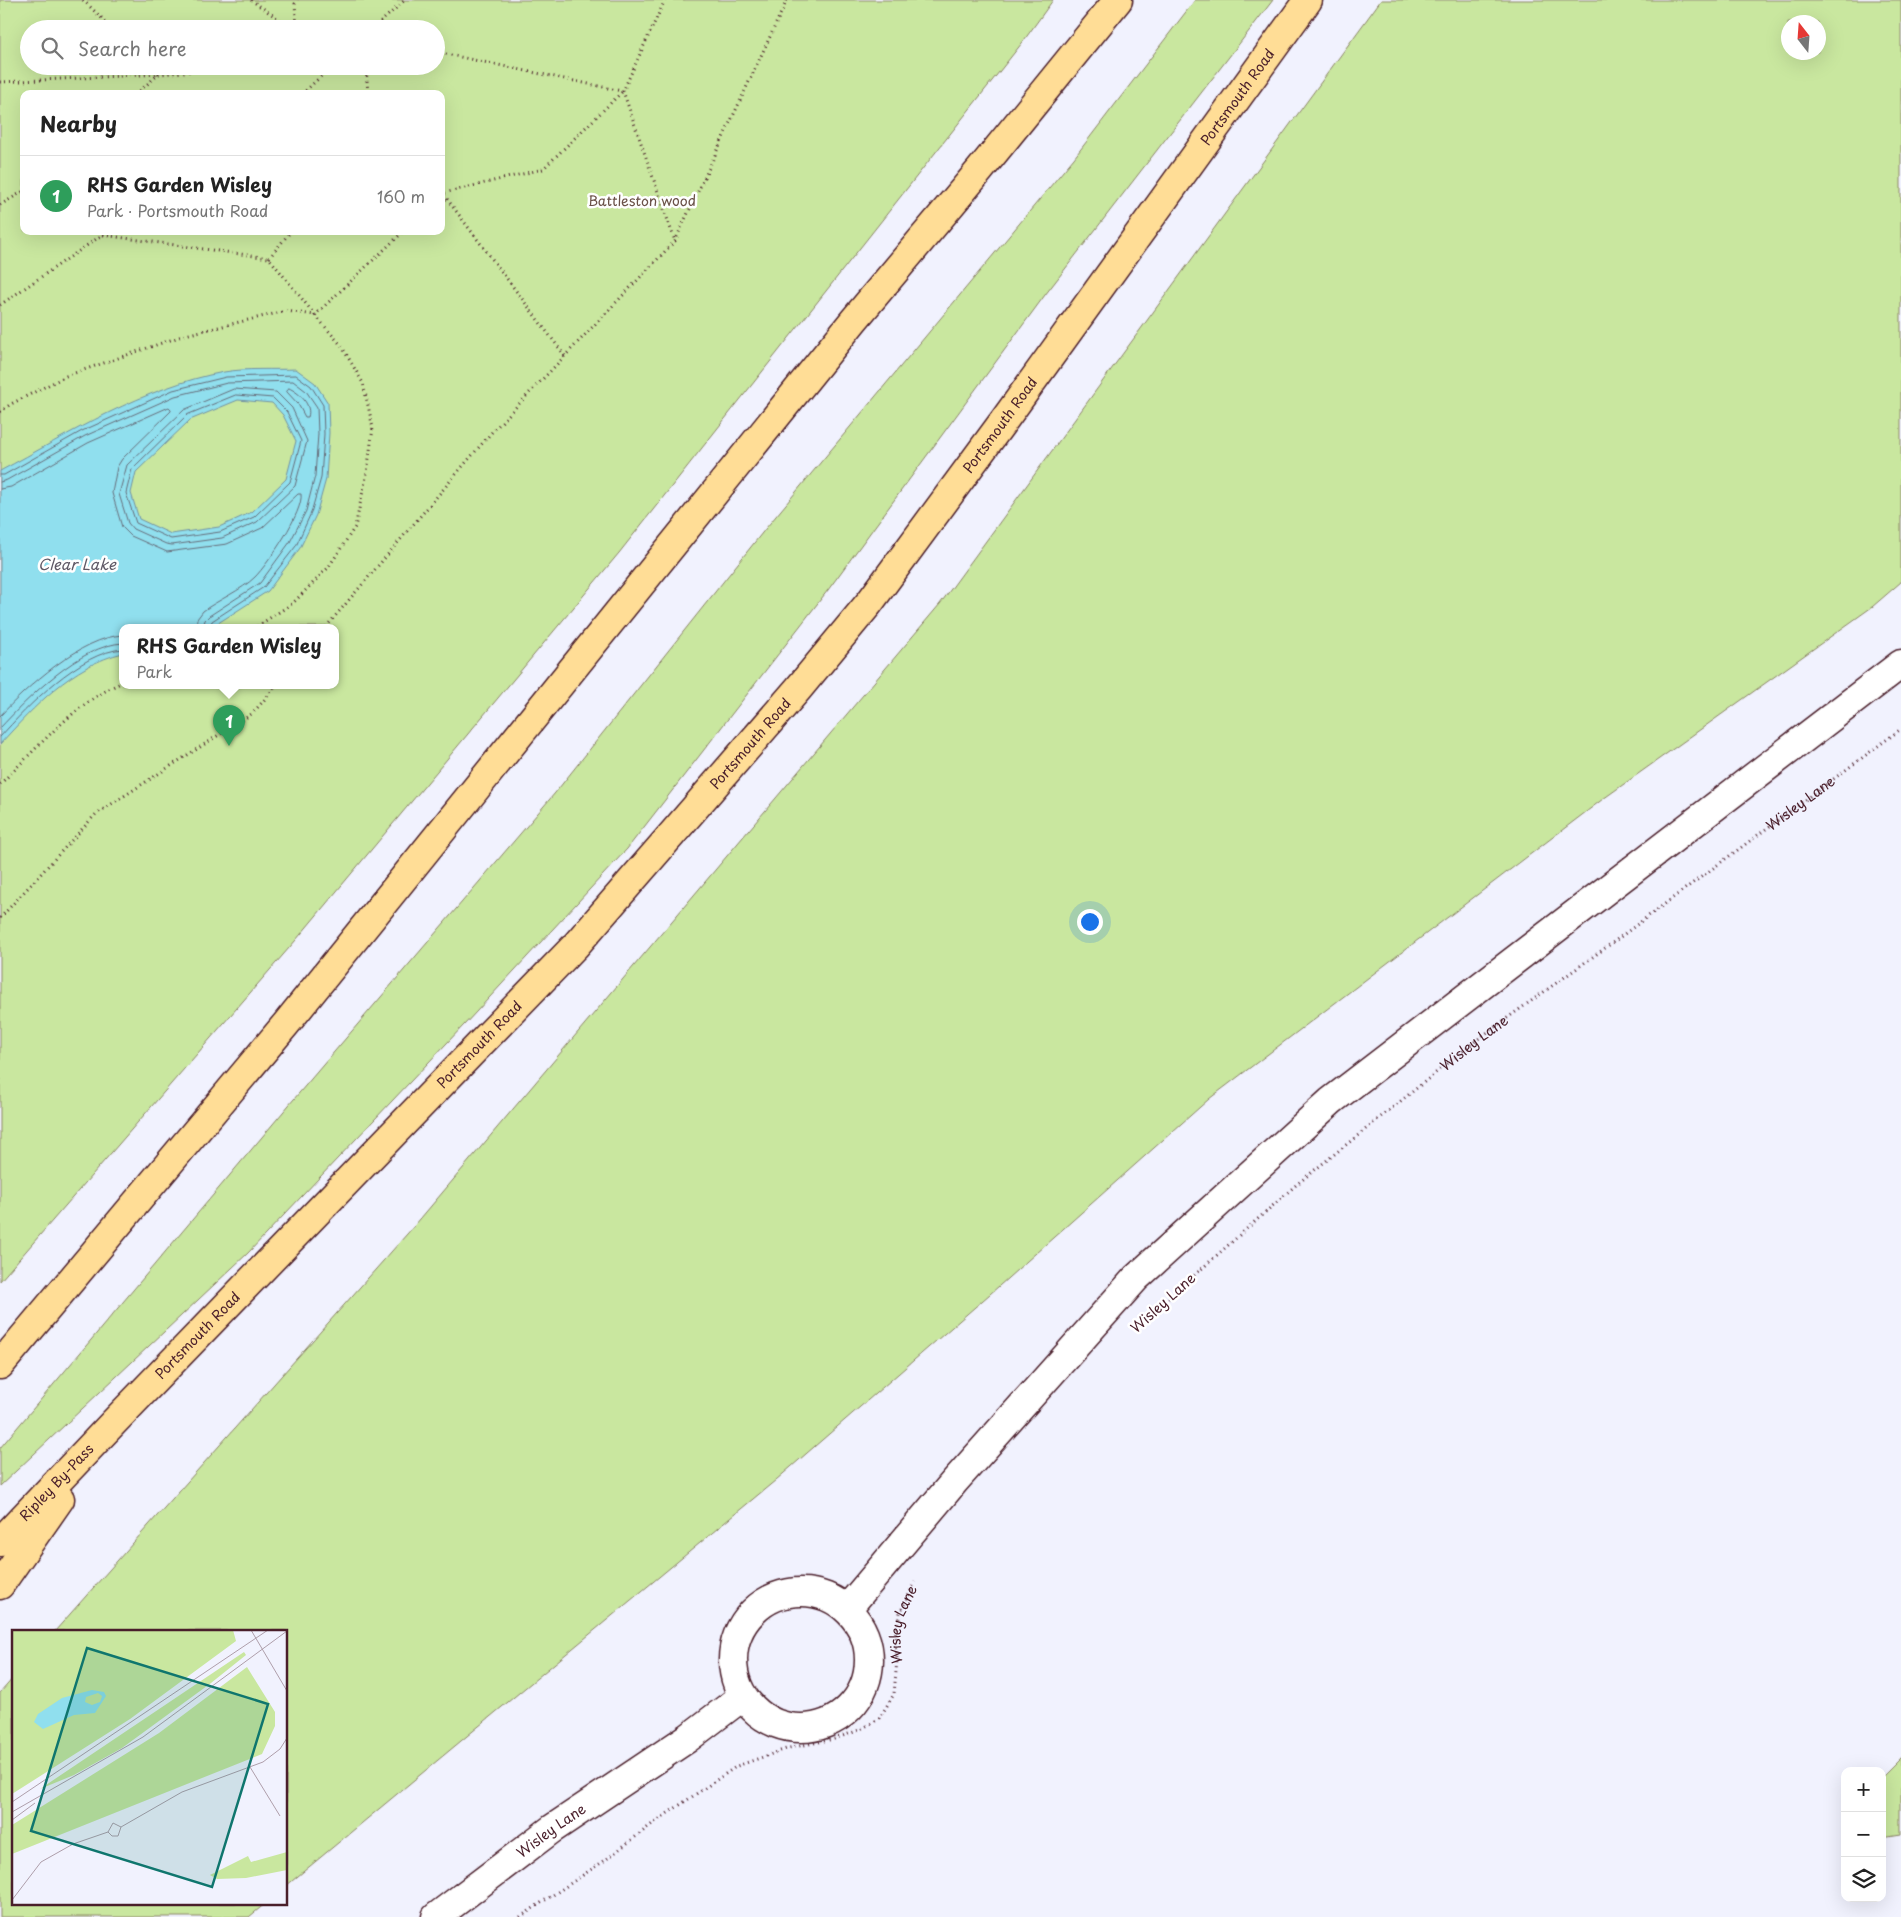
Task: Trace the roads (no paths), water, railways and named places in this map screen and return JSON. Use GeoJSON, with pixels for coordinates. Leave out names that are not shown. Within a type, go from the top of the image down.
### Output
{"type":"FeatureCollection","features":[{"type":"Feature","properties":{"kind":"highway"},"geometry":{"type":"LineString","coordinates":[[0,1365],[292,1016],[854,320],[1118,0]]}},
{"type":"Feature","properties":{"kind":"highway","name":"Portsmouth Road"},"geometry":{"type":"LineString","coordinates":[[114,1422],[575,946],[798,689],[870,602],[1006,419],[1308,0]]}},
{"type":"Feature","properties":{"kind":"highway"},"geometry":{"type":"LineString","coordinates":[[0,1585],[114,1422]]}},
{"type":"Feature","properties":{"kind":"highway","name":"Ripley By-Pass"},"geometry":{"type":"LineString","coordinates":[[0,1542],[114,1422]]}},
{"type":"Feature","properties":{"kind":"street"},"geometry":{"type":"LineString","coordinates":[[846,1608],[1136,1278],[1331,1102],[1901,664]]}},
{"type":"Feature","properties":{"kind":"street"},"geometry":{"type":"LineString","coordinates":[[807,1592],[828,1597],[846,1608],[858,1623],[866,1640],[869,1659],[868,1677],[860,1694],[848,1710],[831,1722],[812,1728],[792,1728],[772,1723],[755,1712],[742,1697],[734,1676],[732,1655],[737,1634],[749,1615],[765,1601],[785,1593],[807,1592]]}},
{"type":"Feature","properties":{"kind":"street","name":"Wisley Lane"},"geometry":{"type":"LineString","coordinates":[[436,1917],[552,1829],[688,1738],[742,1697]]}},
{"type":"Feature","properties":{"kind":"water","name":"Clear Lake"},"geometry":{"type":"Polygon","coordinates":[[[296,369],[315,383],[328,403],[329,433],[326,479],[316,515],[300,548],[268,591],[217,624],[119,624],[119,654],[87,667],[55,689],[0,744],[0,471],[108,413],[165,388],[224,372],[296,369]],[[238,400],[190,420],[136,472],[131,493],[139,519],[171,534],[219,527],[252,512],[286,479],[296,441],[283,415],[272,403],[238,400]]]}},
{"type":"Feature","properties":{"kind":"place","name":"RHS Garden Wisley"},"geometry":{"type":"Point","coordinates":[229,746]}},
{"type":"Feature","properties":{"kind":"park label","name":"Battleston wood"},"geometry":{"type":"Point","coordinates":[642,201]}}]}
